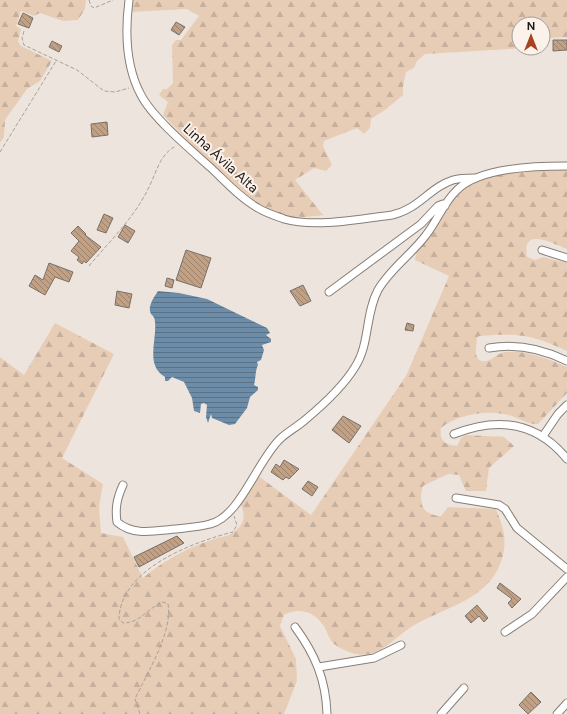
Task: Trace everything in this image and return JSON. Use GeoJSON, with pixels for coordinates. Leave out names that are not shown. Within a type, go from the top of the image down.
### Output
{"type":"FeatureCollection","features":[{"type":"Feature","properties":{"kind":"street","name":"Linha Ávila Alta"},"geometry":{"type":"LineString","coordinates":[[129,0],[127,26],[128,45],[132,67],[138,86],[146,103],[184,142],[240,195],[259,209],[285,219],[309,222],[364,218],[404,213],[441,186],[453,180],[479,178]]}},
{"type":"Feature","properties":{"kind":"street"},"geometry":{"type":"LineString","coordinates":[[123,484],[116,500],[115,511],[117,522],[126,530],[154,531],[211,524],[226,516],[270,449],[320,406],[356,367],[363,351],[373,303],[378,290],[427,234],[457,190],[479,178],[505,170],[530,166],[567,166]]}},
{"type":"Feature","properties":{"kind":"street"},"geometry":{"type":"LineString","coordinates":[[329,292],[421,224],[438,206],[443,204],[445,206]]}},
{"type":"Feature","properties":{"kind":"street"},"geometry":{"type":"LineString","coordinates":[[542,250],[567,258]]}},
{"type":"Feature","properties":{"kind":"street"},"geometry":{"type":"LineString","coordinates":[[489,348],[505,345],[532,348],[567,361]]}},
{"type":"Feature","properties":{"kind":"street"},"geometry":{"type":"LineString","coordinates":[[543,436],[558,414],[567,405]]}},
{"type":"Feature","properties":{"kind":"street"},"geometry":{"type":"LineString","coordinates":[[454,434],[472,427],[494,424],[522,426],[543,436],[567,459]]}},
{"type":"Feature","properties":{"kind":"street"},"geometry":{"type":"LineString","coordinates":[[456,498],[499,505],[505,509],[518,528],[567,569]]}},
{"type":"Feature","properties":{"kind":"street"},"geometry":{"type":"LineString","coordinates":[[505,632],[532,614],[567,577]]}},
{"type":"Feature","properties":{"kind":"street"},"geometry":{"type":"LineString","coordinates":[[295,627],[308,645],[319,667],[325,686],[327,714]]}},
{"type":"Feature","properties":{"kind":"street"},"geometry":{"type":"LineString","coordinates":[[319,667],[374,658],[401,645]]}},
{"type":"Feature","properties":{"kind":"street"},"geometry":{"type":"LineString","coordinates":[[441,714],[464,688]]}},
{"type":"Feature","properties":{"kind":"street"},"geometry":{"type":"LineString","coordinates":[[557,714],[567,703]]}},
{"type":"Feature","properties":{"kind":"path"},"geometry":{"type":"LineString","coordinates":[[90,0],[90,4],[94,8],[113,0]]}},
{"type":"Feature","properties":{"kind":"path"},"geometry":{"type":"LineString","coordinates":[[24,31],[22,38],[24,45],[77,70],[104,91],[115,92],[138,86]]}},
{"type":"Feature","properties":{"kind":"path"},"geometry":{"type":"LineString","coordinates":[[0,152],[56,60]]}},
{"type":"Feature","properties":{"kind":"path"},"geometry":{"type":"LineString","coordinates":[[88,266],[134,212],[147,192],[166,152],[184,142]]}},
{"type":"Feature","properties":{"kind":"path"},"geometry":{"type":"LineString","coordinates":[[140,714],[135,699],[163,639],[170,613],[168,604],[163,602],[133,623],[123,623],[119,619],[123,600],[134,583],[158,563],[181,550],[214,536],[233,532],[237,525],[231,510]]}},
{"type":"Feature","properties":{"kind":"green space"},"geometry":{"type":"Polygon","coordinates":[[[0,0],[86,0],[85,9],[78,20],[63,21],[40,13],[34,16],[21,11],[16,26],[21,29],[18,41],[21,46],[52,61],[40,81],[27,89],[5,120],[4,137],[0,143],[0,0]]]}},
{"type":"Feature","properties":{"kind":"green space"},"geometry":{"type":"Polygon","coordinates":[[[132,0],[567,0],[567,37],[551,38],[551,16],[511,16],[511,49],[425,54],[417,61],[414,68],[406,72],[403,95],[371,119],[370,128],[364,134],[357,128],[324,141],[323,146],[332,165],[326,171],[314,168],[295,180],[323,215],[295,217],[271,210],[255,201],[238,188],[204,157],[163,115],[168,102],[159,95],[163,89],[167,89],[173,83],[172,45],[176,40],[181,40],[199,16],[187,9],[130,12],[132,0]]]}},
{"type":"Feature","properties":{"kind":"green space"},"geometry":{"type":"Polygon","coordinates":[[[531,169],[567,169],[567,249],[539,239],[533,239],[529,242],[526,248],[527,257],[535,260],[543,257],[567,263],[567,351],[544,341],[525,336],[494,335],[477,337],[476,354],[478,359],[485,361],[506,352],[522,352],[545,358],[567,367],[567,393],[538,424],[528,423],[503,414],[484,413],[456,419],[441,428],[442,439],[449,445],[457,446],[461,438],[466,435],[504,437],[514,446],[489,468],[486,491],[466,491],[459,475],[448,474],[423,486],[421,498],[421,503],[426,511],[441,516],[448,507],[496,509],[503,529],[505,541],[503,555],[494,575],[485,586],[475,595],[411,627],[379,651],[364,655],[355,654],[335,645],[315,616],[300,611],[295,611],[284,615],[280,626],[296,659],[297,681],[284,714],[0,714],[0,357],[24,375],[55,323],[114,354],[62,458],[103,484],[99,507],[101,533],[123,537],[143,578],[158,566],[183,551],[229,535],[238,529],[243,518],[243,511],[240,502],[257,475],[311,515],[406,376],[449,276],[415,260],[417,248],[459,192],[482,179],[507,172],[531,169]]]}},
{"type":"Feature","properties":{"kind":"water"},"geometry":{"type":"Polygon","coordinates":[[[158,291],[179,293],[207,299],[267,328],[270,333],[266,335],[271,339],[271,342],[262,345],[264,350],[261,360],[257,362],[258,365],[254,385],[258,387],[258,390],[250,397],[247,408],[235,424],[229,425],[212,418],[211,414],[208,423],[206,417],[207,405],[204,403],[201,404],[200,413],[194,411],[192,398],[184,382],[172,377],[168,381],[165,381],[165,377],[155,366],[153,352],[155,321],[151,314],[150,308],[158,291]]]}},
{"type":"Feature","properties":{"kind":"building"},"geometry":{"type":"Polygon","coordinates":[[[23,13],[33,18],[29,28],[18,24],[23,13]]]}},
{"type":"Feature","properties":{"kind":"building"},"geometry":{"type":"Polygon","coordinates":[[[176,22],[185,27],[179,35],[171,30],[176,22]]]}},
{"type":"Feature","properties":{"kind":"building"},"geometry":{"type":"Polygon","coordinates":[[[553,40],[567,40],[567,50],[553,51],[553,40]]]}},
{"type":"Feature","properties":{"kind":"building"},"geometry":{"type":"Polygon","coordinates":[[[52,41],[62,46],[59,52],[49,47],[52,41]]]}},
{"type":"Feature","properties":{"kind":"building"},"geometry":{"type":"Polygon","coordinates":[[[107,122],[108,135],[92,137],[91,124],[107,122]]]}},
{"type":"Feature","properties":{"kind":"building"},"geometry":{"type":"Polygon","coordinates":[[[104,214],[113,218],[106,233],[97,230],[104,214]]]}},
{"type":"Feature","properties":{"kind":"building"},"geometry":{"type":"Polygon","coordinates":[[[125,225],[135,231],[128,243],[118,237],[125,225]]]}},
{"type":"Feature","properties":{"kind":"building"},"geometry":{"type":"Polygon","coordinates":[[[78,226],[86,234],[85,235],[101,247],[86,263],[84,261],[82,264],[77,260],[79,257],[71,251],[79,241],[71,233],[78,226]]]}},
{"type":"Feature","properties":{"kind":"building"},"geometry":{"type":"Polygon","coordinates":[[[186,250],[211,258],[201,288],[176,280],[186,250]]]}},
{"type":"Feature","properties":{"kind":"building"},"geometry":{"type":"Polygon","coordinates":[[[49,263],[73,272],[69,282],[55,277],[45,295],[29,286],[35,275],[43,280],[49,263]]]}},
{"type":"Feature","properties":{"kind":"building"},"geometry":{"type":"Polygon","coordinates":[[[167,278],[174,280],[172,288],[165,286],[167,278]]]}},
{"type":"Feature","properties":{"kind":"building"},"geometry":{"type":"Polygon","coordinates":[[[303,285],[311,301],[300,306],[290,291],[303,285]]]}},
{"type":"Feature","properties":{"kind":"building"},"geometry":{"type":"Polygon","coordinates":[[[117,291],[132,294],[129,308],[115,305],[117,291]]]}},
{"type":"Feature","properties":{"kind":"building"},"geometry":{"type":"Polygon","coordinates":[[[407,323],[414,325],[413,331],[405,330],[407,323]]]}},
{"type":"Feature","properties":{"kind":"building"},"geometry":{"type":"Polygon","coordinates":[[[343,416],[361,426],[349,443],[332,430],[343,416]]]}},
{"type":"Feature","properties":{"kind":"building"},"geometry":{"type":"Polygon","coordinates":[[[284,460],[299,469],[289,479],[286,477],[283,480],[271,472],[276,464],[280,467],[284,460]]]}},
{"type":"Feature","properties":{"kind":"building"},"geometry":{"type":"Polygon","coordinates":[[[308,481],[318,487],[312,496],[302,489],[308,481]]]}},
{"type":"Feature","properties":{"kind":"building"},"geometry":{"type":"Polygon","coordinates":[[[177,536],[184,543],[139,567],[134,557],[177,536]]]}},
{"type":"Feature","properties":{"kind":"building"},"geometry":{"type":"Polygon","coordinates":[[[500,583],[521,599],[512,608],[508,603],[512,599],[497,588],[500,583]]]}},
{"type":"Feature","properties":{"kind":"building"},"geometry":{"type":"Polygon","coordinates":[[[477,605],[488,618],[484,622],[479,616],[471,623],[465,616],[477,605]]]}},
{"type":"Feature","properties":{"kind":"building"},"geometry":{"type":"Polygon","coordinates":[[[531,692],[541,702],[528,714],[519,705],[531,692]]]}}]}
